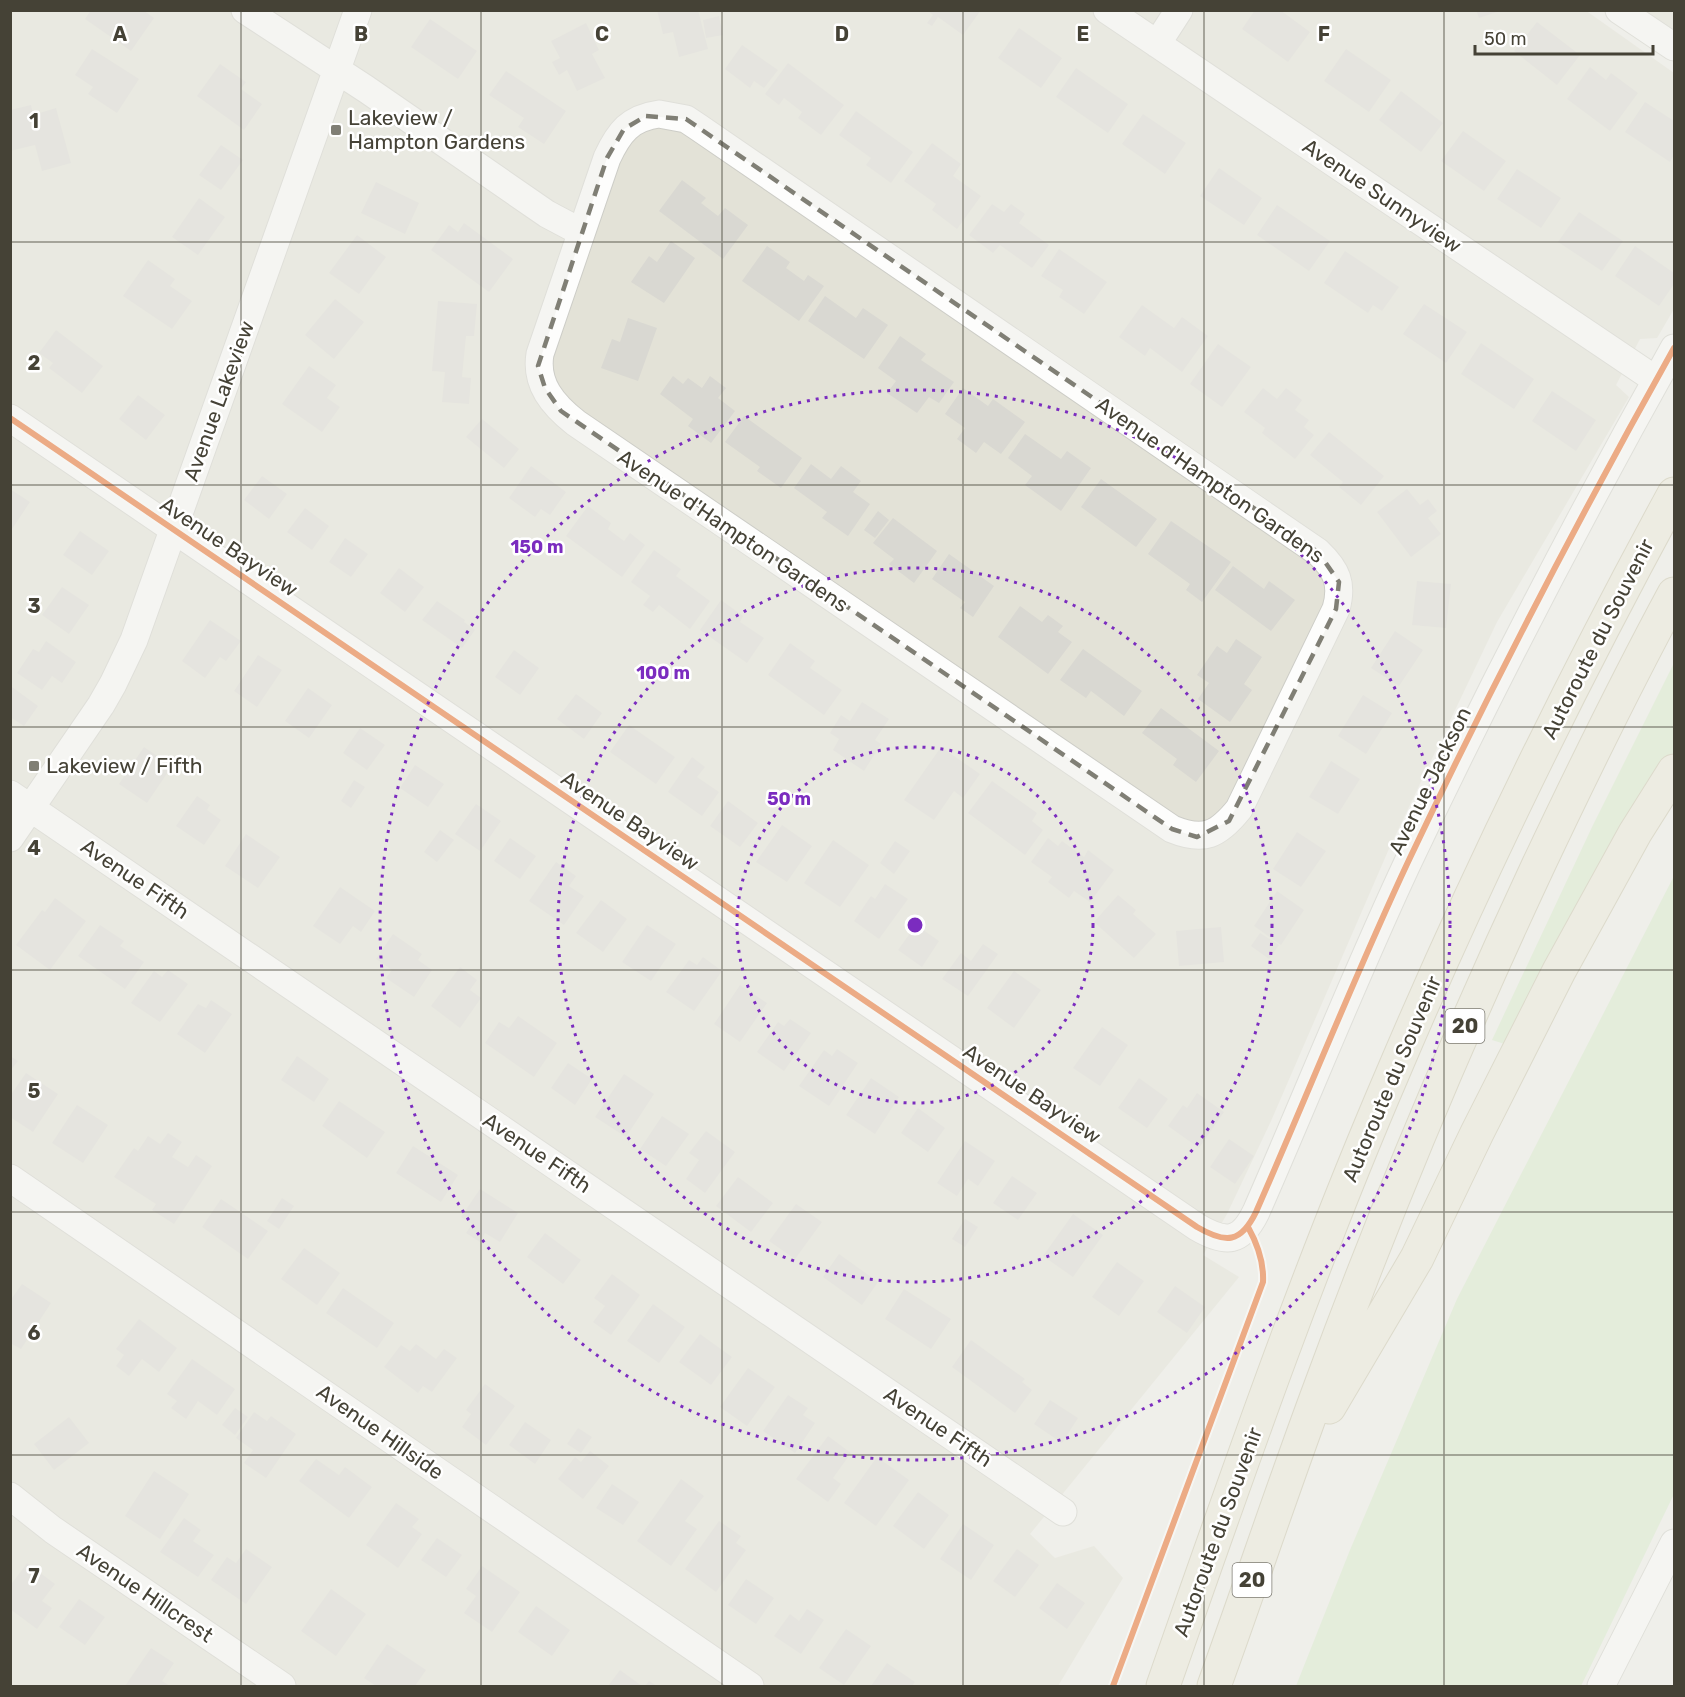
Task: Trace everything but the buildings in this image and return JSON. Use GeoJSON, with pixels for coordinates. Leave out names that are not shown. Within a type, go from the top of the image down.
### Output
{"type":"FeatureCollection","features":[{"type":"Feature","properties":{"kind":"highway","name":"Autoroute du Souvenir"},"geometry":{"type":"LineString","coordinates":[[1163,1686],[1298,1309],[1391,1076],[1501,831],[1592,649],[1674,494]]}},
{"type":"Feature","properties":{"kind":"highway","name":"20"},"geometry":{"type":"LineString","coordinates":[[1215,1686],[1320,1388],[1400,1181],[1475,1004],[1581,777],[1674,594]]}},
{"type":"Feature","properties":{"kind":"highway"},"geometry":{"type":"LineString","coordinates":[[1290,1473],[1417,1258],[1559,971],[1635,833],[1674,771]]}},
{"type":"Feature","properties":{"kind":"street"},"geometry":{"type":"LineString","coordinates":[[246,10],[337,69],[547,214],[581,232]]}},
{"type":"Feature","properties":{"kind":"street","name":"Avenue Lakeview"},"geometry":{"type":"LineString","coordinates":[[10,838],[21,801],[114,684],[134,640],[358,10]]}},
{"type":"Feature","properties":{"kind":"street","name":"Avenue Sunnyview"},"geometry":{"type":"LineString","coordinates":[[1107,10],[1656,380]]}},
{"type":"Feature","properties":{"kind":"street"},"geometry":{"type":"LineString","coordinates":[[1156,44],[1179,10]]}},
{"type":"Feature","properties":{"kind":"street"},"geometry":{"type":"LineString","coordinates":[[1619,10],[1674,47]]}},
{"type":"Feature","properties":{"kind":"street","name":"Avenue d'Hampton Gardens"},"geometry":{"type":"LineString","coordinates":[[659,114],[686,119],[1328,560],[1339,582],[1340,596],[1336,609],[1239,809],[1229,821],[1220,830],[1197,837],[1172,830],[561,411],[550,399],[538,366],[581,232],[607,158],[615,139],[624,129],[646,116],[659,114]]}},
{"type":"Feature","properties":{"kind":"street","name":"Avenue Jackson"},"geometry":{"type":"LineString","coordinates":[[1236,1237],[1248,1227],[1256,1212],[1368,951],[1474,727],[1533,610],[1674,348]]}},
{"type":"Feature","properties":{"kind":"street","name":"Avenue Bayview"},"geometry":{"type":"LineString","coordinates":[[10,418],[1197,1227],[1219,1238],[1236,1237]]}},
{"type":"Feature","properties":{"kind":"street","name":"Avenue Fifth"},"geometry":{"type":"LineString","coordinates":[[21,801],[1063,1512]]}},
{"type":"Feature","properties":{"kind":"street","name":"Avenue Hillside"},"geometry":{"type":"LineString","coordinates":[[10,1178],[750,1686]]}},
{"type":"Feature","properties":{"kind":"street","name":"Avenue Hillcrest"},"geometry":{"type":"LineString","coordinates":[[10,1496],[62,1536],[282,1686]]}},
{"type":"Feature","properties":{"kind":"street"},"geometry":{"type":"LineString","coordinates":[[1601,1686],[1674,1543]]}},
{"type":"Feature","properties":{"kind":"highlighted area"},"geometry":{"type":"Polygon","coordinates":[[[646,116],[686,119],[1318,552],[1339,582],[1336,609],[1229,821],[1197,837],[1172,829],[561,411],[545,388],[538,366],[607,158],[624,129],[646,116]]]}},
{"type":"Feature","properties":{"kind":"shaded area"},"geometry":{"type":"Polygon","coordinates":[[[1585,10],[1674,73],[1674,309],[1657,338],[1640,339],[1616,385],[1629,397],[1497,622],[1388,851],[1271,1121],[1227,1214],[1203,1255],[1239,1277],[1030,1534],[1055,1558],[1094,1546],[1123,1578],[1058,1686],[11,1686],[11,11],[1585,10]]]}},
{"type":"Feature","properties":{"kind":"shaded area"},"geometry":{"type":"Polygon","coordinates":[[[1642,11],[1674,11],[1674,33],[1642,11]]]}},
{"type":"Feature","properties":{"kind":"green space"},"geometry":{"type":"Polygon","coordinates":[[[1674,663],[1674,759],[1511,1046],[1492,1040],[1593,825],[1674,663]]]}},
{"type":"Feature","properties":{"kind":"green space"},"geometry":{"type":"Polygon","coordinates":[[[1674,876],[1674,1494],[1581,1686],[1296,1686],[1350,1550],[1457,1299],[1674,876]]]}},
{"type":"Feature","properties":{"kind":"cycle path"},"geometry":{"type":"LineString","coordinates":[[10,418],[1197,1227],[1216,1236],[1232,1238],[1245,1230],[1256,1212],[1369,949],[1471,731],[1604,475],[1674,348]]}},
{"type":"Feature","properties":{"kind":"cycle path"},"geometry":{"type":"LineString","coordinates":[[1113,1686],[1263,1282],[1260,1254],[1248,1227]]}},
{"type":"Feature","properties":{"kind":"place","name":"Lakeview / Hampton Gardens"},"geometry":{"type":"Point","coordinates":[336,130]}},
{"type":"Feature","properties":{"kind":"place","name":"Lakeview / Fifth"},"geometry":{"type":"Point","coordinates":[34,766]}}]}
